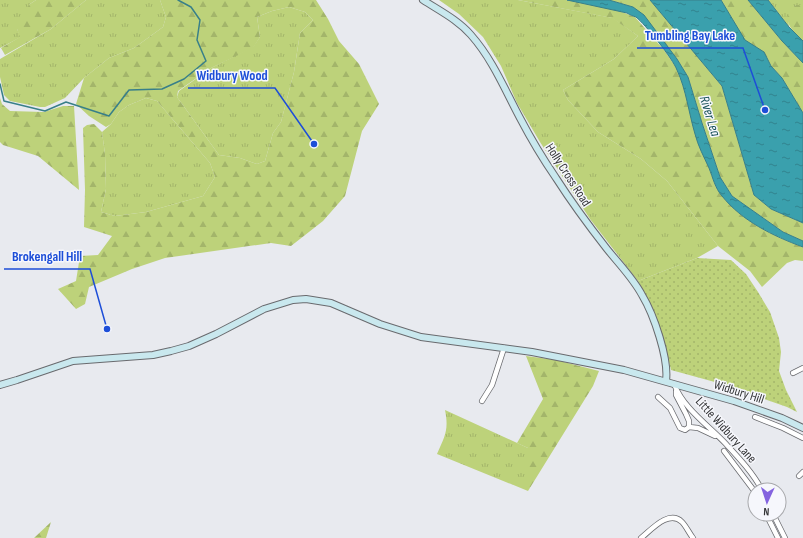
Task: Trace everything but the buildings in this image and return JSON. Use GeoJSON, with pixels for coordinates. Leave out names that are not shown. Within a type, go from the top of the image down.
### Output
{"type":"FeatureCollection","features":[{"type":"Feature","properties":{"kind":"main road","name":"Holly Cross Road"},"geometry":{"type":"LineString","coordinates":[[423,0],[457,22],[484,50],[524,124],[557,179],[592,230],[633,280],[643,296],[656,327],[665,362],[666,381]]}},
{"type":"Feature","properties":{"kind":"main road","name":"Widbury Hill"},"geometry":{"type":"LineString","coordinates":[[0,385],[73,361],[153,355],[171,351],[209,337],[264,308],[293,300],[306,299],[331,303],[380,324],[421,336],[553,355],[602,365],[666,381],[675,387],[734,401],[782,418],[803,428]]}},
{"type":"Feature","properties":{"kind":"street"},"geometry":{"type":"LineString","coordinates":[[482,401],[492,385],[504,348]]}},
{"type":"Feature","properties":{"kind":"street"},"geometry":{"type":"LineString","coordinates":[[793,373],[803,368]]}},
{"type":"Feature","properties":{"kind":"street"},"geometry":{"type":"LineString","coordinates":[[675,387],[676,395],[689,421],[689,427]]}},
{"type":"Feature","properties":{"kind":"street","name":"Little Widbury Lane"},"geometry":{"type":"LineString","coordinates":[[675,387],[694,413],[718,437],[757,482]]}},
{"type":"Feature","properties":{"kind":"street"},"geometry":{"type":"LineString","coordinates":[[658,397],[670,408],[680,428],[685,430],[689,427],[698,428],[718,437]]}},
{"type":"Feature","properties":{"kind":"street"},"geometry":{"type":"LineString","coordinates":[[755,417],[803,438]]}},
{"type":"Feature","properties":{"kind":"street"},"geometry":{"type":"LineString","coordinates":[[724,451],[747,482]]}},
{"type":"Feature","properties":{"kind":"street"},"geometry":{"type":"LineString","coordinates":[[798,476],[803,472]]}},
{"type":"Feature","properties":{"kind":"street"},"geometry":{"type":"LineString","coordinates":[[641,538],[663,521],[673,518],[681,521],[693,538]]}},
{"type":"Feature","properties":{"kind":"street"},"geometry":{"type":"LineString","coordinates":[[770,522],[778,538]]}},
{"type":"Feature","properties":{"kind":"street"},"geometry":{"type":"LineString","coordinates":[[777,522],[785,538]]}},
{"type":"Feature","properties":{"kind":"green space"},"geometry":{"type":"Polygon","coordinates":[[[0,0],[36,0],[30,4],[17,29],[21,37],[0,48],[0,0]]]}},
{"type":"Feature","properties":{"kind":"green space"},"geometry":{"type":"Polygon","coordinates":[[[36,0],[86,0],[51,29],[5,55],[1,48],[20,37],[16,21],[30,4],[36,0]]]}},
{"type":"Feature","properties":{"kind":"green space"},"geometry":{"type":"Polygon","coordinates":[[[86,0],[160,0],[166,17],[163,27],[134,48],[109,58],[84,78],[65,98],[45,107],[10,101],[4,95],[0,77],[0,59],[51,29],[86,0]]]}},
{"type":"Feature","properties":{"kind":"green space"},"geometry":{"type":"Polygon","coordinates":[[[160,0],[316,0],[339,41],[359,64],[379,104],[362,131],[345,196],[323,221],[291,246],[271,243],[165,258],[132,269],[89,287],[85,304],[76,309],[58,289],[76,281],[80,256],[98,255],[112,236],[84,227],[85,190],[83,128],[87,125],[94,124],[102,132],[105,154],[106,189],[101,212],[115,216],[146,212],[203,196],[215,177],[210,163],[157,101],[146,98],[129,105],[119,112],[111,124],[106,127],[89,116],[76,104],[84,78],[109,58],[134,48],[163,27],[166,17],[160,0]],[[289,7],[272,11],[257,17],[260,37],[253,48],[211,68],[178,91],[177,97],[219,155],[240,158],[257,164],[265,161],[273,133],[281,122],[294,72],[300,33],[313,20],[305,12],[289,7]]]}},
{"type":"Feature","properties":{"kind":"green space"},"geometry":{"type":"Polygon","coordinates":[[[439,0],[518,0],[613,18],[638,36],[614,59],[563,90],[568,100],[598,132],[641,159],[667,181],[718,246],[697,258],[638,281],[590,219],[540,142],[517,103],[501,66],[483,37],[459,14],[439,0]]]}},
{"type":"Feature","properties":{"kind":"green space"},"geometry":{"type":"Polygon","coordinates":[[[518,0],[567,0],[617,10],[635,17],[664,50],[678,70],[716,187],[733,208],[755,224],[778,237],[803,247],[803,261],[795,260],[787,263],[762,287],[750,271],[718,246],[667,181],[641,159],[598,132],[568,100],[563,90],[614,59],[638,36],[612,18],[518,0]]]}},
{"type":"Feature","properties":{"kind":"green space"},"geometry":{"type":"Polygon","coordinates":[[[609,0],[650,0],[722,86],[754,195],[771,209],[803,223],[803,241],[783,232],[732,196],[720,177],[688,77],[677,59],[633,7],[609,0]]]}},
{"type":"Feature","properties":{"kind":"green space"},"geometry":{"type":"Polygon","coordinates":[[[721,0],[748,0],[782,41],[803,63],[803,113],[782,78],[771,66],[764,53],[745,41],[721,0]]]}},
{"type":"Feature","properties":{"kind":"green space"},"geometry":{"type":"Polygon","coordinates":[[[768,0],[803,0],[803,5],[796,5],[788,18],[789,27],[768,0]]]}},
{"type":"Feature","properties":{"kind":"green space"},"geometry":{"type":"Polygon","coordinates":[[[796,5],[803,5],[803,41],[791,28],[788,20],[791,10],[796,5]]]}},
{"type":"Feature","properties":{"kind":"green space"},"geometry":{"type":"Polygon","coordinates":[[[289,7],[305,12],[313,20],[300,33],[294,72],[281,122],[273,133],[265,161],[257,164],[240,158],[219,155],[177,97],[179,91],[211,68],[253,47],[260,37],[257,17],[272,11],[289,7]]]}},
{"type":"Feature","properties":{"kind":"green space"},"geometry":{"type":"Polygon","coordinates":[[[0,98],[2,104],[10,111],[44,112],[63,106],[74,106],[79,190],[38,156],[3,145],[0,142],[0,98]]]}},
{"type":"Feature","properties":{"kind":"green space"},"geometry":{"type":"Polygon","coordinates":[[[146,98],[157,101],[210,163],[215,177],[203,196],[146,212],[115,216],[101,212],[106,189],[105,154],[102,132],[111,124],[119,112],[129,105],[146,98]]]}},
{"type":"Feature","properties":{"kind":"green space"},"geometry":{"type":"Polygon","coordinates":[[[697,258],[731,260],[746,274],[758,292],[770,312],[779,338],[781,352],[779,371],[786,390],[797,412],[722,384],[671,370],[658,324],[650,303],[638,281],[697,258]]]}},
{"type":"Feature","properties":{"kind":"green space"},"geometry":{"type":"Polygon","coordinates":[[[526,356],[556,360],[599,371],[593,386],[528,491],[528,448],[517,443],[543,399],[526,356]]]}},
{"type":"Feature","properties":{"kind":"green space"},"geometry":{"type":"Polygon","coordinates":[[[445,410],[528,448],[528,491],[437,454],[446,433],[447,423],[445,410]]]}},
{"type":"Feature","properties":{"kind":"green space"},"geometry":{"type":"Polygon","coordinates":[[[51,522],[46,538],[34,538],[51,522]]]}},
{"type":"Feature","properties":{"kind":"water"},"geometry":{"type":"Polygon","coordinates":[[[567,0],[609,0],[633,7],[644,15],[677,59],[688,77],[720,177],[732,196],[783,232],[803,241],[803,247],[769,233],[759,227],[739,213],[720,193],[698,143],[683,85],[677,70],[665,50],[640,21],[636,17],[627,13],[567,0]]]}},
{"type":"Feature","properties":{"kind":"water"},"geometry":{"type":"Polygon","coordinates":[[[650,0],[721,0],[745,40],[764,52],[771,66],[782,78],[803,113],[803,223],[771,209],[754,195],[722,86],[650,0]]]}},
{"type":"Feature","properties":{"kind":"water"},"geometry":{"type":"Polygon","coordinates":[[[748,0],[768,0],[789,27],[803,41],[803,63],[782,41],[748,0]]]}},
{"type":"Feature","properties":{"kind":"waterway"},"geometry":{"type":"LineString","coordinates":[[0,84],[4,101],[45,111],[66,102],[109,116],[129,90],[162,89],[184,79],[206,61],[197,40],[200,20],[191,7],[178,0]]}},
{"type":"Feature","properties":{"kind":"place","name":"Tumbling Bay Lake"},"geometry":{"type":"Point","coordinates":[765,110]}},
{"type":"Feature","properties":{"kind":"place","name":"Widbury Wood"},"geometry":{"type":"Point","coordinates":[314,144]}},
{"type":"Feature","properties":{"kind":"place","name":"Brokengall Hill"},"geometry":{"type":"Point","coordinates":[107,329]}},
{"type":"Feature","properties":{"kind":"water label","name":"River Lea"},"geometry":{"type":"Point","coordinates":[710,116]}}]}
